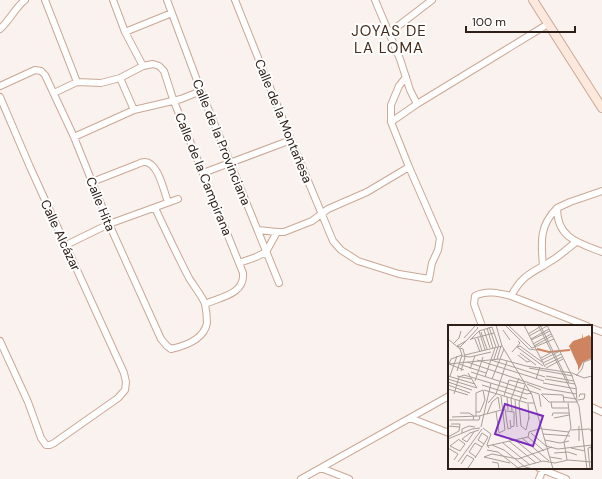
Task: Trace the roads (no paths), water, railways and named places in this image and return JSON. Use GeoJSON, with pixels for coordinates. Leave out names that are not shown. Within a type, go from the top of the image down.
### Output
{"type":"FeatureCollection","features":[{"type":"Feature","properties":{"kind":"street"},"geometry":{"type":"LineString","coordinates":[[0,29],[9,21],[20,4],[25,0]]}},
{"type":"Feature","properties":{"kind":"street"},"geometry":{"type":"LineString","coordinates":[[45,0],[77,82]]}},
{"type":"Feature","properties":{"kind":"street"},"geometry":{"type":"LineString","coordinates":[[54,93],[77,82],[101,83],[120,78],[143,66],[125,32],[113,0]]}},
{"type":"Feature","properties":{"kind":"street","name":"Calle de la Provinciana"},"geometry":{"type":"LineString","coordinates":[[167,0],[201,91],[280,283]]}},
{"type":"Feature","properties":{"kind":"street","name":"Calle de la Montañesa"},"geometry":{"type":"LineString","coordinates":[[235,0],[333,241],[341,250],[358,261],[398,274],[429,279],[432,263],[438,250],[440,238],[409,167]]}},
{"type":"Feature","properties":{"kind":"street"},"geometry":{"type":"LineString","coordinates":[[375,0],[400,59],[410,90],[417,104]]}},
{"type":"Feature","properties":{"kind":"street"},"geometry":{"type":"LineString","coordinates":[[389,33],[432,0]]}},
{"type":"Feature","properties":{"kind":"street"},"geometry":{"type":"LineString","coordinates":[[533,0],[602,108]]}},
{"type":"Feature","properties":{"kind":"street"},"geometry":{"type":"LineString","coordinates":[[125,32],[172,13]]}},
{"type":"Feature","properties":{"kind":"street"},"geometry":{"type":"LineString","coordinates":[[391,122],[417,104],[548,24]]}},
{"type":"Feature","properties":{"kind":"street","name":"Calle de la Campirana"},"geometry":{"type":"LineString","coordinates":[[143,66],[153,64],[159,66],[164,71],[173,100],[244,277],[243,283],[238,290],[205,304]]}},
{"type":"Feature","properties":{"kind":"street","name":"Calle Hita"},"geometry":{"type":"LineString","coordinates":[[0,86],[30,72],[38,70],[41,71],[54,93],[74,137],[109,224],[161,339],[167,346],[171,349],[180,347],[198,338],[207,323],[205,304]]}},
{"type":"Feature","properties":{"kind":"street"},"geometry":{"type":"LineString","coordinates":[[258,230],[284,232],[312,221],[335,206],[367,192],[409,167],[391,122],[391,105],[399,86],[406,77]]}},
{"type":"Feature","properties":{"kind":"street"},"geometry":{"type":"LineString","coordinates":[[120,78],[134,110]]}},
{"type":"Feature","properties":{"kind":"street"},"geometry":{"type":"LineString","coordinates":[[74,137],[134,110],[181,99],[201,91]]}},
{"type":"Feature","properties":{"kind":"street","name":"Calle Alcázar"},"geometry":{"type":"LineString","coordinates":[[0,97],[30,167],[124,373],[126,382],[125,390],[118,398],[54,443],[46,445],[0,341]]}},
{"type":"Feature","properties":{"kind":"street"},"geometry":{"type":"LineString","coordinates":[[203,173],[291,140]]}},
{"type":"Feature","properties":{"kind":"street"},"geometry":{"type":"LineString","coordinates":[[92,182],[145,162],[149,162],[156,168],[168,202]]}},
{"type":"Feature","properties":{"kind":"street"},"geometry":{"type":"LineString","coordinates":[[543,266],[542,236],[548,217],[557,208],[602,191]]}},
{"type":"Feature","properties":{"kind":"street"},"geometry":{"type":"LineString","coordinates":[[66,244],[109,224],[178,199]]}},
{"type":"Feature","properties":{"kind":"street"},"geometry":{"type":"LineString","coordinates":[[155,208],[189,278],[205,304]]}},
{"type":"Feature","properties":{"kind":"street"},"geometry":{"type":"LineString","coordinates":[[557,208],[557,215],[562,228],[576,242],[602,252]]}},
{"type":"Feature","properties":{"kind":"street"},"geometry":{"type":"LineString","coordinates":[[239,263],[266,252],[277,232]]}},
{"type":"Feature","properties":{"kind":"street"},"geometry":{"type":"LineString","coordinates":[[511,296],[518,283],[524,278],[552,261],[576,242]]}},
{"type":"Feature","properties":{"kind":"street"},"geometry":{"type":"LineString","coordinates":[[482,325],[474,304],[475,296],[486,292],[511,296],[584,325]]}},
{"type":"Feature","properties":{"kind":"street"},"geometry":{"type":"LineString","coordinates":[[592,328],[602,332]]}},
{"type":"Feature","properties":{"kind":"street"},"geometry":{"type":"LineString","coordinates":[[301,479],[448,397]]}},
{"type":"Feature","properties":{"kind":"street"},"geometry":{"type":"LineString","coordinates":[[592,407],[602,412]]}},
{"type":"Feature","properties":{"kind":"street"},"geometry":{"type":"LineString","coordinates":[[410,418],[448,433]]}},
{"type":"Feature","properties":{"kind":"street"},"geometry":{"type":"LineString","coordinates":[[321,468],[349,479]]}},
{"type":"Feature","properties":{"kind":"street"},"geometry":{"type":"LineString","coordinates":[[539,479],[541,469],[566,479]]}},
{"type":"Feature","properties":{"kind":"district","name":"JOYAS DE LA LOMA"},"geometry":{"type":"Point","coordinates":[389,40]}}]}
